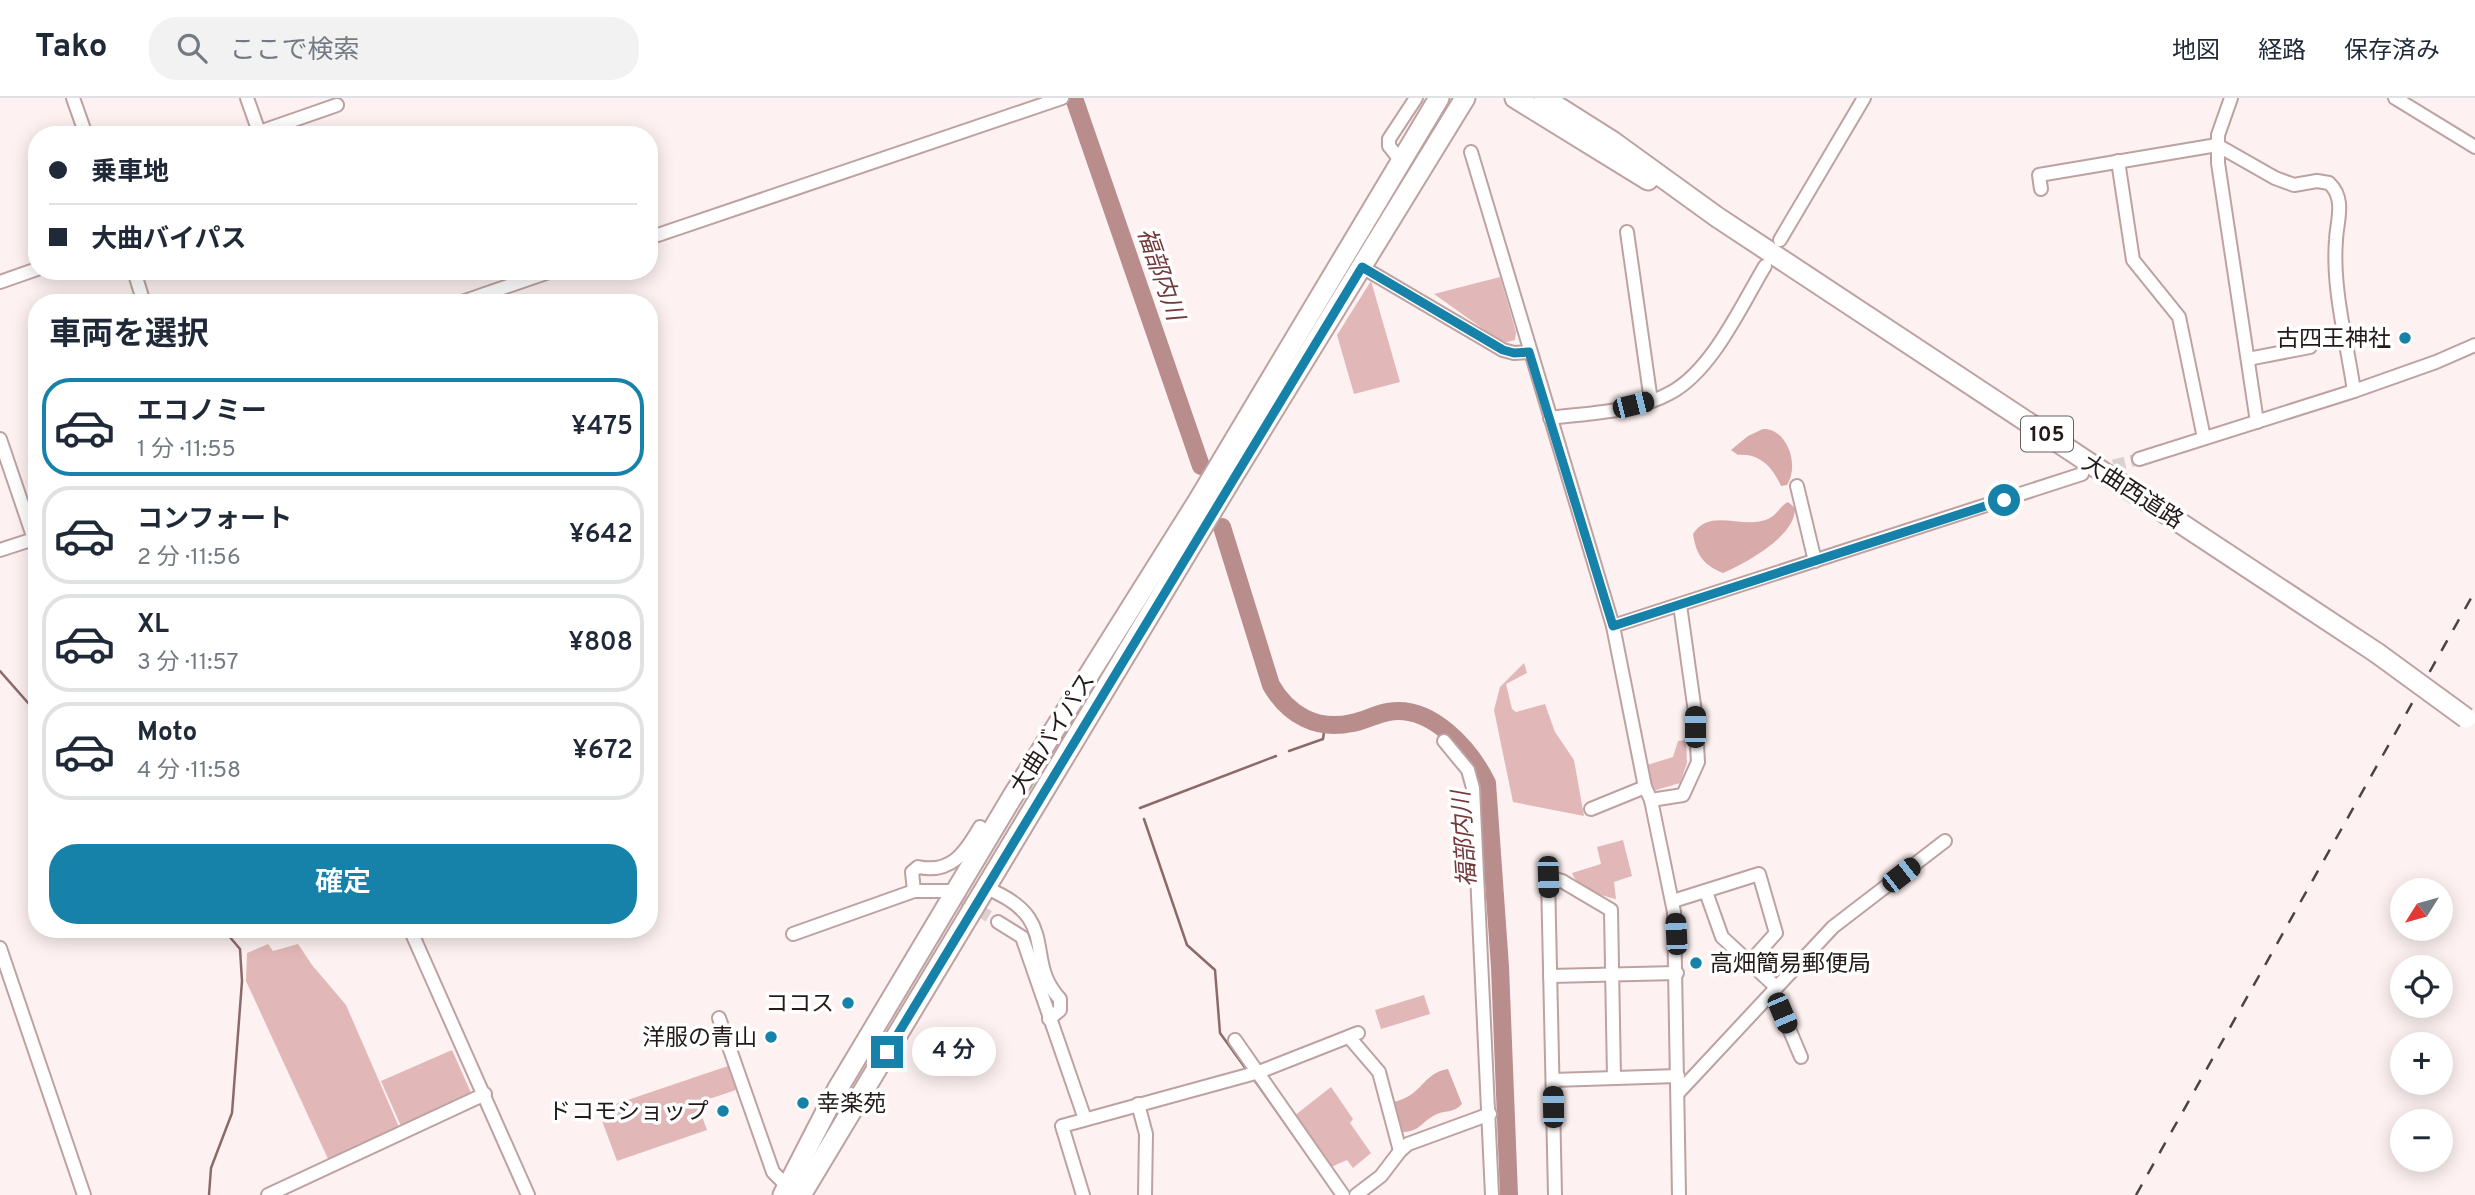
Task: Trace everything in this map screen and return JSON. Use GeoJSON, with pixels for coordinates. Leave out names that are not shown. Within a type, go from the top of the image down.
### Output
{"type":"FeatureCollection","features":[{"type":"Feature","properties":{"kind":"highway","name":"大曲バイパス"},"geometry":{"type":"LineString","coordinates":[[791,1193],[837,1090],[987,839],[1198,501],[1439,98]]}},
{"type":"Feature","properties":{"kind":"highway","name":"大曲バイパス"},"geometry":{"type":"LineString","coordinates":[[791,1193],[986,888],[1465,98]]}},
{"type":"Feature","properties":{"kind":"highway"},"geometry":{"type":"LineString","coordinates":[[1516,98],[1623,166],[1717,217]]}},
{"type":"Feature","properties":{"kind":"highway"},"geometry":{"type":"LineString","coordinates":[[1544,98],[1612,141],[1717,217]]}},
{"type":"Feature","properties":{"kind":"highway","name":"大曲西道路"},"geometry":{"type":"LineString","coordinates":[[1717,217],[2376,653],[2471,721]]}},
{"type":"Feature","properties":{"kind":"street"},"geometry":{"type":"LineString","coordinates":[[73,98],[83,126]]}},
{"type":"Feature","properties":{"kind":"street"},"geometry":{"type":"LineString","coordinates":[[247,98],[253,126]]}},
{"type":"Feature","properties":{"kind":"street"},"geometry":{"type":"LineString","coordinates":[[658,235],[1062,98]]}},
{"type":"Feature","properties":{"kind":"street"},"geometry":{"type":"LineString","coordinates":[[1401,161],[1389,146],[1389,139],[1416,98]]}},
{"type":"Feature","properties":{"kind":"street"},"geometry":{"type":"LineString","coordinates":[[1780,240],[1864,98]]}},
{"type":"Feature","properties":{"kind":"street"},"geometry":{"type":"LineString","coordinates":[[2231,98],[2221,124],[2217,145],[2257,422]]}},
{"type":"Feature","properties":{"kind":"street"},"geometry":{"type":"LineString","coordinates":[[2395,98],[2475,147]]}},
{"type":"Feature","properties":{"kind":"street"},"geometry":{"type":"LineString","coordinates":[[276,126],[337,105]]}},
{"type":"Feature","properties":{"kind":"street"},"geometry":{"type":"LineString","coordinates":[[2041,189],[2039,175],[2217,145],[2275,178],[2298,186],[2324,181],[2337,193],[2338,289],[2354,391]]}},
{"type":"Feature","properties":{"kind":"street"},"geometry":{"type":"LineString","coordinates":[[1471,152],[1613,626],[1645,788],[1651,800],[1673,901],[1677,973],[1679,1195]]}},
{"type":"Feature","properties":{"kind":"street"},"geometry":{"type":"LineString","coordinates":[[2118,162],[2133,260],[2179,317],[2204,438]]}},
{"type":"Feature","properties":{"kind":"street"},"geometry":{"type":"LineString","coordinates":[[1627,232],[1651,401]]}},
{"type":"Feature","properties":{"kind":"street"},"geometry":{"type":"LineString","coordinates":[[1550,418],[1651,401],[1688,382],[1707,361],[1765,266]]}},
{"type":"Feature","properties":{"kind":"street"},"geometry":{"type":"LineString","coordinates":[[1362,267],[1503,350],[1514,353],[1529,352]]}},
{"type":"Feature","properties":{"kind":"street"},"geometry":{"type":"LineString","coordinates":[[0,282],[28,272]]}},
{"type":"Feature","properties":{"kind":"street"},"geometry":{"type":"LineString","coordinates":[[485,294],[526,280]]}},
{"type":"Feature","properties":{"kind":"street"},"geometry":{"type":"LineString","coordinates":[[2140,459],[2354,391],[2475,345]]}},
{"type":"Feature","properties":{"kind":"street"},"geometry":{"type":"LineString","coordinates":[[2248,359],[2310,347]]}},
{"type":"Feature","properties":{"kind":"street"},"geometry":{"type":"LineString","coordinates":[[0,439],[28,516]]}},
{"type":"Feature","properties":{"kind":"street"},"geometry":{"type":"LineString","coordinates":[[1613,626],[2082,474]]}},
{"type":"Feature","properties":{"kind":"street"},"geometry":{"type":"LineString","coordinates":[[1797,486],[1815,561]]}},
{"type":"Feature","properties":{"kind":"street"},"geometry":{"type":"LineString","coordinates":[[0,550],[28,541]]}},
{"type":"Feature","properties":{"kind":"street"},"geometry":{"type":"LineString","coordinates":[[1651,800],[1683,795],[1698,762],[1695,712],[1680,605]]}},
{"type":"Feature","properties":{"kind":"street"},"geometry":{"type":"LineString","coordinates":[[1444,741],[1468,770],[1473,788],[1492,1195]]}},
{"type":"Feature","properties":{"kind":"street"},"geometry":{"type":"LineString","coordinates":[[1591,808],[1645,788]]}},
{"type":"Feature","properties":{"kind":"street"},"geometry":{"type":"LineString","coordinates":[[914,891],[910,879],[918,867],[944,868],[957,861],[980,827],[987,839]]}},
{"type":"Feature","properties":{"kind":"street"},"geometry":{"type":"LineString","coordinates":[[1679,1092],[1833,927],[1945,841]]}},
{"type":"Feature","properties":{"kind":"street"},"geometry":{"type":"LineString","coordinates":[[1673,901],[1759,874],[1776,933],[1749,963]]}},
{"type":"Feature","properties":{"kind":"street"},"geometry":{"type":"LineString","coordinates":[[1555,1195],[1548,877],[1562,881],[1611,910],[1614,1079]]}},
{"type":"Feature","properties":{"kind":"street"},"geometry":{"type":"LineString","coordinates":[[986,888],[1020,906],[1034,923],[1050,988],[1060,999],[1060,1010],[1049,1019]]}},
{"type":"Feature","properties":{"kind":"street"},"geometry":{"type":"LineString","coordinates":[[793,934],[914,891],[948,891]]}},
{"type":"Feature","properties":{"kind":"street"},"geometry":{"type":"LineString","coordinates":[[1706,892],[1722,937],[1774,989],[1801,1057]]}},
{"type":"Feature","properties":{"kind":"street"},"geometry":{"type":"LineString","coordinates":[[998,922],[1022,937],[1085,1119]]}},
{"type":"Feature","properties":{"kind":"street"},"geometry":{"type":"LineString","coordinates":[[414,938],[528,1195]]}},
{"type":"Feature","properties":{"kind":"street"},"geometry":{"type":"LineString","coordinates":[[0,948],[85,1195]]}},
{"type":"Feature","properties":{"kind":"street"},"geometry":{"type":"LineString","coordinates":[[1550,976],[1677,973]]}},
{"type":"Feature","properties":{"kind":"street"},"geometry":{"type":"LineString","coordinates":[[719,1018],[773,1172],[791,1193]]}},
{"type":"Feature","properties":{"kind":"street"},"geometry":{"type":"LineString","coordinates":[[1083,1195],[1062,1126],[1256,1072],[1354,1035],[1379,1072],[1399,1151]]}},
{"type":"Feature","properties":{"kind":"street"},"geometry":{"type":"LineString","coordinates":[[1234,1040],[1343,1195]]}},
{"type":"Feature","properties":{"kind":"street"},"geometry":{"type":"LineString","coordinates":[[1553,1080],[1678,1076]]}},
{"type":"Feature","properties":{"kind":"street"},"geometry":{"type":"LineString","coordinates":[[268,1195],[485,1094]]}},
{"type":"Feature","properties":{"kind":"street"},"geometry":{"type":"LineString","coordinates":[[1138,1104],[1146,1134],[1145,1195]]}},
{"type":"Feature","properties":{"kind":"street"},"geometry":{"type":"LineString","coordinates":[[1356,1195],[1381,1176],[1399,1151],[1408,1144],[1490,1114]]}},
{"type":"Feature","properties":{"kind":"shaded area"},"geometry":{"type":"Polygon","coordinates":[[[1500,277],[1516,332],[1515,340],[1503,343],[1434,294],[1500,277]]]}},
{"type":"Feature","properties":{"kind":"shaded area"},"geometry":{"type":"Polygon","coordinates":[[[1371,281],[1400,382],[1354,394],[1337,335],[1371,281]]]}},
{"type":"Feature","properties":{"kind":"shaded area"},"geometry":{"type":"Polygon","coordinates":[[[1763,429],[1779,435],[1789,449],[1792,468],[1787,485],[1781,486],[1770,468],[1759,459],[1738,455],[1731,450],[1748,436],[1763,429]]]}},
{"type":"Feature","properties":{"kind":"shaded area"},"geometry":{"type":"Polygon","coordinates":[[[1788,502],[1795,508],[1787,529],[1768,547],[1744,563],[1723,573],[1710,566],[1699,553],[1693,534],[1700,526],[1717,520],[1758,522],[1774,515],[1788,502]]]}},
{"type":"Feature","properties":{"kind":"shaded area"},"geometry":{"type":"Polygon","coordinates":[[[1524,663],[1527,673],[1506,684],[1512,709],[1516,712],[1545,704],[1555,732],[1574,760],[1584,816],[1513,802],[1494,710],[1500,687],[1524,663]]]}},
{"type":"Feature","properties":{"kind":"shaded area"},"geometry":{"type":"Polygon","coordinates":[[[1686,740],[1687,763],[1680,783],[1653,791],[1647,765],[1673,757],[1678,741],[1686,740]]]}},
{"type":"Feature","properties":{"kind":"shaded area"},"geometry":{"type":"Polygon","coordinates":[[[1623,840],[1632,876],[1614,882],[1616,899],[1590,890],[1575,879],[1572,873],[1601,864],[1597,847],[1623,840]]]}},
{"type":"Feature","properties":{"kind":"shaded area"},"geometry":{"type":"Polygon","coordinates":[[[268,944],[273,951],[298,944],[346,1005],[399,1127],[329,1161],[246,981],[247,953],[268,944]]]}},
{"type":"Feature","properties":{"kind":"shaded area"},"geometry":{"type":"Polygon","coordinates":[[[1424,995],[1430,1014],[1381,1029],[1375,1010],[1424,995]]]}},
{"type":"Feature","properties":{"kind":"shaded area"},"geometry":{"type":"Polygon","coordinates":[[[452,1050],[472,1095],[401,1126],[381,1081],[452,1050]]]}},
{"type":"Feature","properties":{"kind":"shaded area"},"geometry":{"type":"Polygon","coordinates":[[[728,1066],[736,1090],[697,1103],[707,1130],[617,1161],[598,1110],[728,1066]]]}},
{"type":"Feature","properties":{"kind":"shaded area"},"geometry":{"type":"Polygon","coordinates":[[[1448,1069],[1462,1104],[1453,1110],[1432,1116],[1414,1130],[1403,1132],[1393,1102],[1411,1095],[1433,1075],[1448,1069]]]}},
{"type":"Feature","properties":{"kind":"shaded area"},"geometry":{"type":"Polygon","coordinates":[[[1331,1087],[1353,1119],[1350,1123],[1371,1153],[1353,1168],[1347,1160],[1329,1168],[1294,1116],[1331,1087]]]}},
{"type":"Feature","properties":{"kind":"waterway","name":"福部内川"},"geometry":{"type":"LineString","coordinates":[[1074,98],[1201,466]]}},
{"type":"Feature","properties":{"kind":"waterway","name":"福部内川"},"geometry":{"type":"LineString","coordinates":[[1222,527],[1271,685],[1286,705],[1305,718],[1327,725],[1352,723],[1388,712],[1404,711],[1419,715],[1434,722],[1460,743],[1487,783],[1500,967],[1509,1195]]}},
{"type":"Feature","properties":{"kind":"waterway"},"geometry":{"type":"LineString","coordinates":[[0,671],[28,703]]}},
{"type":"Feature","properties":{"kind":"waterway"},"geometry":{"type":"LineString","coordinates":[[1289,751],[1323,739],[1325,725]]}},
{"type":"Feature","properties":{"kind":"waterway"},"geometry":{"type":"LineString","coordinates":[[1140,808],[1276,756]]}},
{"type":"Feature","properties":{"kind":"waterway"},"geometry":{"type":"LineString","coordinates":[[1144,819],[1187,945],[1215,970],[1220,1033],[1246,1069]]}},
{"type":"Feature","properties":{"kind":"waterway"},"geometry":{"type":"LineString","coordinates":[[209,1195],[211,1168],[232,1113],[242,981],[240,949],[231,938]]}},
{"type":"Feature","properties":{"kind":"waterway"},"geometry":{"type":"LineString","coordinates":[[1255,1081],[1304,1150]]}},
{"type":"Feature","properties":{"kind":"tunnel"},"geometry":{"type":"LineString","coordinates":[[2096,470],[2139,459]]}},
{"type":"Feature","properties":{"kind":"tunnel"},"geometry":{"type":"LineString","coordinates":[[948,891],[998,922]]}},
{"type":"Feature","properties":{"kind":"railway"},"geometry":{"type":"LineString","coordinates":[[2136,1195],[2475,591]]}},
{"type":"Feature","properties":{"kind":"place","name":"古四王神社"},"geometry":{"type":"Point","coordinates":[2405,338]}},
{"type":"Feature","properties":{"kind":"place","name":"高畑簡易郵便局"},"geometry":{"type":"Point","coordinates":[1696,963]}},
{"type":"Feature","properties":{"kind":"place","name":"ココス"},"geometry":{"type":"Point","coordinates":[848,1003]}},
{"type":"Feature","properties":{"kind":"place","name":"洋服の青山"},"geometry":{"type":"Point","coordinates":[771,1037]}},
{"type":"Feature","properties":{"kind":"place","name":"幸楽苑"},"geometry":{"type":"Point","coordinates":[803,1103]}},
{"type":"Feature","properties":{"kind":"place","name":"ドコモショップ"},"geometry":{"type":"Point","coordinates":[723,1111]}},
{"type":"Feature","properties":{"kind":"route"},"geometry":{"type":"LineString","coordinates":[[887,1052],[1230,481],[1362,267],[1503,350],[1514,353],[1529,352],[1613,626],[2004,500]]}}]}
